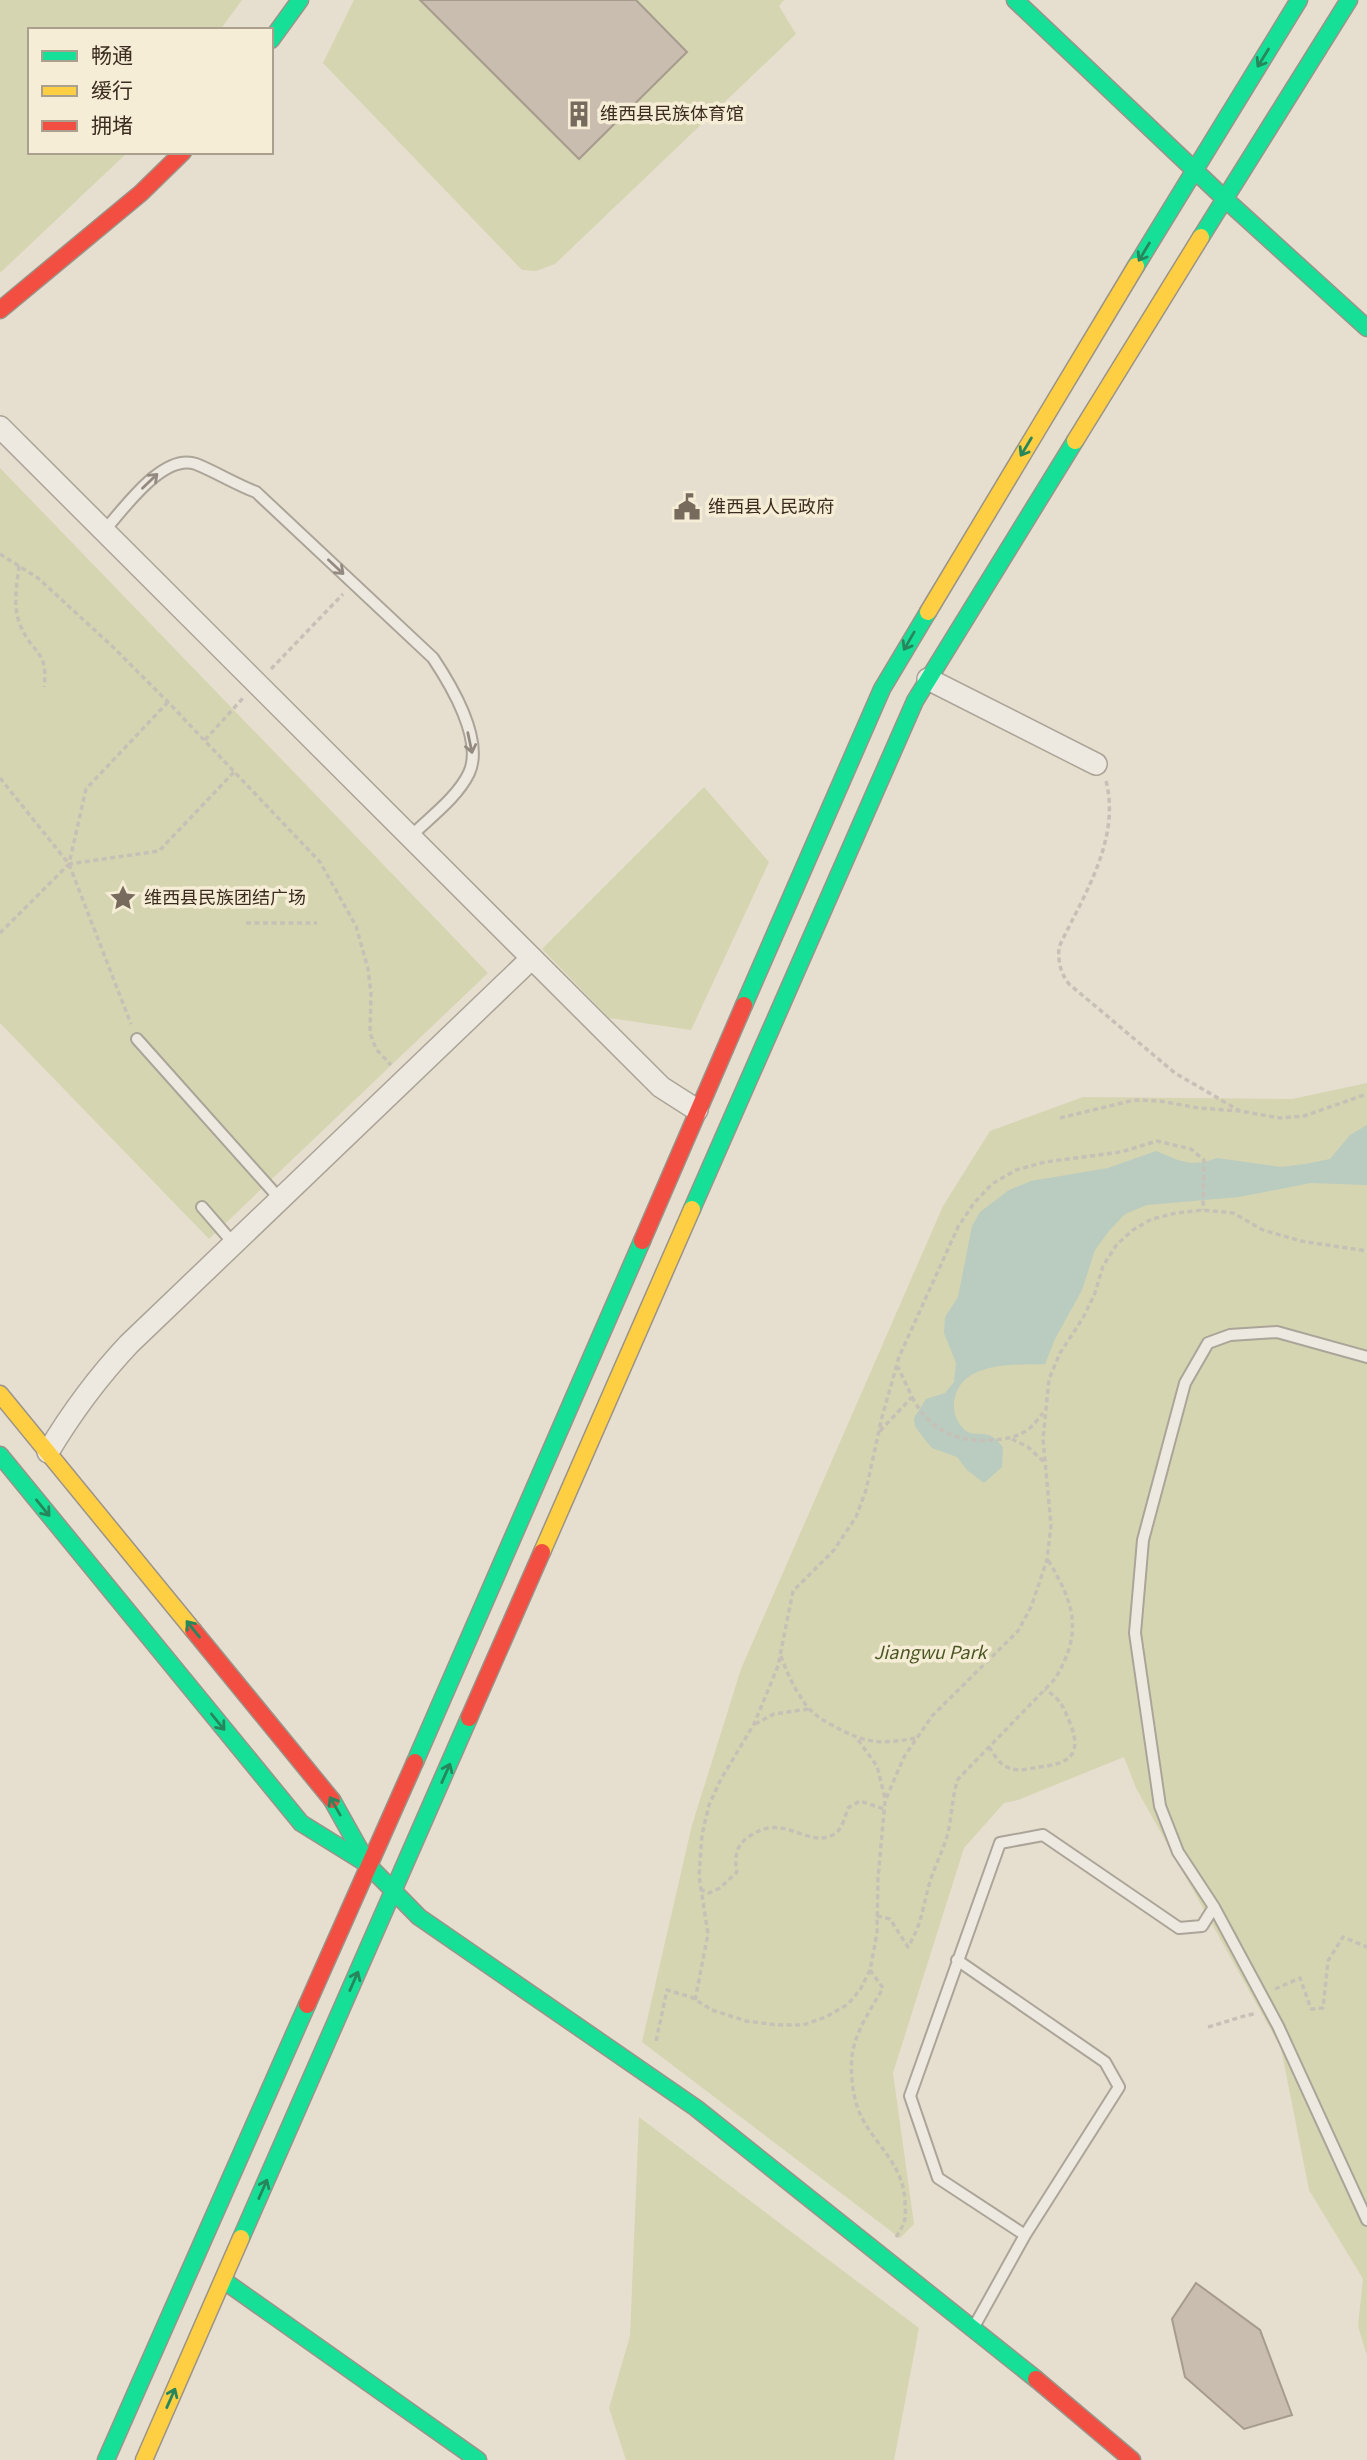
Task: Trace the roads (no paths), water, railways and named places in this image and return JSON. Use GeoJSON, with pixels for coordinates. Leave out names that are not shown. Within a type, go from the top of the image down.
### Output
{"type":"FeatureCollection","features":[{"type":"Feature","properties":{"kind":"main road"},"geometry":{"type":"LineString","coordinates":[[273,37],[300,0]]}},
{"type":"Feature","properties":{"kind":"main road"},"geometry":{"type":"LineString","coordinates":[[1016,0],[1225,200],[1367,328]]}},
{"type":"Feature","properties":{"kind":"main road"},"geometry":{"type":"LineString","coordinates":[[106,2460],[369,1866],[882,689],[1299,0]]}},
{"type":"Feature","properties":{"kind":"main road"},"geometry":{"type":"LineString","coordinates":[[144,2460],[915,701],[1349,0]]}},
{"type":"Feature","properties":{"kind":"main road"},"geometry":{"type":"LineString","coordinates":[[0,310],[141,193],[181,154]]}},
{"type":"Feature","properties":{"kind":"main road"},"geometry":{"type":"LineString","coordinates":[[0,1394],[331,1798],[369,1866],[393,1893],[419,1917],[696,2108],[974,2328],[1132,2460]]}},
{"type":"Feature","properties":{"kind":"main road"},"geometry":{"type":"LineString","coordinates":[[0,1455],[301,1823],[369,1866]]}},
{"type":"Feature","properties":{"kind":"main road"},"geometry":{"type":"LineString","coordinates":[[223,2280],[478,2460]]}},
{"type":"Feature","properties":{"kind":"street"},"geometry":{"type":"LineString","coordinates":[[0,428],[661,1087],[697,1110]]}},
{"type":"Feature","properties":{"kind":"street"},"geometry":{"type":"LineString","coordinates":[[928,679],[1097,764]]}},
{"type":"Feature","properties":{"kind":"street"},"geometry":{"type":"LineString","coordinates":[[48,1452],[97,1378],[532,958]]}},
{"type":"Feature","properties":{"kind":"lane"},"geometry":{"type":"LineString","coordinates":[[104,531],[158,474],[181,463],[194,463],[256,492],[433,658],[454,689],[473,746],[473,760],[457,791],[410,837]]}},
{"type":"Feature","properties":{"kind":"lane"},"geometry":{"type":"LineString","coordinates":[[137,1039],[280,1199]]}},
{"type":"Feature","properties":{"kind":"lane"},"geometry":{"type":"LineString","coordinates":[[202,1207],[233,1244]]}},
{"type":"Feature","properties":{"kind":"lane"},"geometry":{"type":"LineString","coordinates":[[1367,1357],[1277,1332],[1230,1335],[1208,1343],[1185,1383],[1143,1540],[1135,1633],[1160,1806],[1178,1852],[1213,1906],[1269,2011],[1367,2220]]}},
{"type":"Feature","properties":{"kind":"lane"},"geometry":{"type":"LineString","coordinates":[[1025,2235],[938,2178],[909,2096],[1000,1843],[1043,1835],[1179,1928],[1202,1926],[1213,1906]]}},
{"type":"Feature","properties":{"kind":"lane"},"geometry":{"type":"LineString","coordinates":[[957,1960],[1105,2062],[1119,2087],[1025,2235],[974,2328]]}},
{"type":"Feature","properties":{"kind":"place","name":"维西县民族体育馆"},"geometry":{"type":"Point","coordinates":[579,114]}},
{"type":"Feature","properties":{"kind":"place","name":"维西县人民政府"},"geometry":{"type":"Point","coordinates":[687,507]}},
{"type":"Feature","properties":{"kind":"place","name":"维西县民族团结广场"},"geometry":{"type":"Point","coordinates":[123,898]}},
{"type":"Feature","properties":{"kind":"park label","name":"Jiangwu Park"},"geometry":{"type":"Point","coordinates":[930,1653]}}]}
